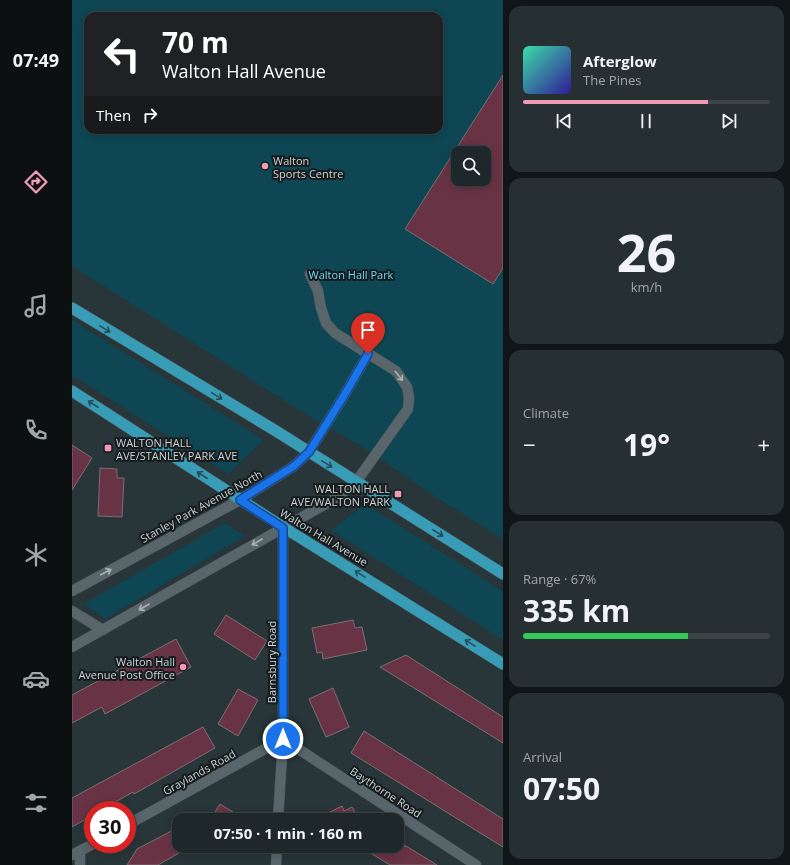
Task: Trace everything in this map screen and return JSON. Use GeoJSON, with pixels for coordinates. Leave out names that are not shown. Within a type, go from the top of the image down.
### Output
{"type":"FeatureCollection","features":[{"type":"Feature","properties":{"kind":"highway"},"geometry":{"type":"LineString","coordinates":[[72,308],[309,452],[503,574]]}},
{"type":"Feature","properties":{"kind":"highway","name":"Walton Hall Avenue"},"geometry":{"type":"LineString","coordinates":[[72,391],[283,528],[503,664]]}},
{"type":"Feature","properties":{"kind":"street"},"geometry":{"type":"LineString","coordinates":[[72,647],[338,497],[356,482],[408,409],[407,387],[396,371],[335,333],[326,324],[318,291],[310,274]]}},
{"type":"Feature","properties":{"kind":"street","name":"Stanley Park Avenue North"},"geometry":{"type":"LineString","coordinates":[[72,591],[240,500],[294,466],[309,452],[368,354]]}},
{"type":"Feature","properties":{"kind":"street","name":"Barnsbury Road"},"geometry":{"type":"LineString","coordinates":[[278,813],[283,739],[283,528]]}},
{"type":"Feature","properties":{"kind":"street"},"geometry":{"type":"LineString","coordinates":[[72,611],[103,630]]}},
{"type":"Feature","properties":{"kind":"street","name":"Graylands Road"},"geometry":{"type":"LineString","coordinates":[[136,820],[283,739]]}},
{"type":"Feature","properties":{"kind":"street","name":"Baythorne Road"},"geometry":{"type":"LineString","coordinates":[[283,739],[476,865]]}},
{"type":"Feature","properties":{"kind":"street"},"geometry":{"type":"LineString","coordinates":[[76,853],[80,865]]}},
{"type":"Feature","properties":{"kind":"street"},"geometry":{"type":"LineString","coordinates":[[276,865],[277,853]]}},
{"type":"Feature","properties":{"kind":"green space","name":"Walton Hall Park"},"geometry":{"type":"Polygon","coordinates":[[[72,0],[503,0],[503,539],[436,497],[361,446],[312,418],[72,266],[72,0]]]}},
{"type":"Feature","properties":{"kind":"green space"},"geometry":{"type":"Polygon","coordinates":[[[72,320],[264,440],[228,474],[72,375],[72,320]]]}},
{"type":"Feature","properties":{"kind":"green space"},"geometry":{"type":"Polygon","coordinates":[[[365,504],[503,591],[503,640],[331,530],[365,504]]]}},
{"type":"Feature","properties":{"kind":"green space"},"geometry":{"type":"Polygon","coordinates":[[[225,523],[245,536],[105,619],[84,604],[225,523]]]}},
{"type":"Feature","properties":{"kind":"building"},"geometry":{"type":"Polygon","coordinates":[[[503,75],[503,268],[493,284],[405,229],[451,157],[451,186],[491,186],[491,146],[458,146],[503,75]]]}},
{"type":"Feature","properties":{"kind":"building"},"geometry":{"type":"Polygon","coordinates":[[[72,445],[92,458],[72,490],[72,445]]]}},
{"type":"Feature","properties":{"kind":"building"},"geometry":{"type":"Polygon","coordinates":[[[100,468],[117,469],[117,478],[124,478],[122,517],[98,516],[100,468]]]}},
{"type":"Feature","properties":{"kind":"building"},"geometry":{"type":"Polygon","coordinates":[[[226,615],[267,641],[255,660],[214,634],[226,615]]]}},
{"type":"Feature","properties":{"kind":"building"},"geometry":{"type":"Polygon","coordinates":[[[353,620],[355,628],[362,627],[367,650],[323,659],[322,652],[317,653],[312,628],[353,620]]]}},
{"type":"Feature","properties":{"kind":"building"},"geometry":{"type":"Polygon","coordinates":[[[176,639],[191,667],[105,714],[102,707],[72,723],[72,695],[176,639]]]}},
{"type":"Feature","properties":{"kind":"building"},"geometry":{"type":"Polygon","coordinates":[[[406,655],[503,717],[503,743],[380,667],[406,655]]]}},
{"type":"Feature","properties":{"kind":"building"},"geometry":{"type":"Polygon","coordinates":[[[333,688],[349,727],[326,737],[309,699],[333,688]]]}},
{"type":"Feature","properties":{"kind":"building"},"geometry":{"type":"Polygon","coordinates":[[[238,689],[258,700],[238,736],[218,724],[238,689]]]}},
{"type":"Feature","properties":{"kind":"building"},"geometry":{"type":"Polygon","coordinates":[[[203,727],[215,748],[134,794],[133,792],[117,801],[84,801],[84,820],[72,827],[72,798],[203,727]]]}},
{"type":"Feature","properties":{"kind":"building"},"geometry":{"type":"Polygon","coordinates":[[[364,731],[503,819],[503,847],[351,753],[364,731]]]}},
{"type":"Feature","properties":{"kind":"building"},"geometry":{"type":"Polygon","coordinates":[[[220,804],[234,813],[214,813],[220,804]]]}},
{"type":"Feature","properties":{"kind":"building"},"geometry":{"type":"Polygon","coordinates":[[[342,806],[344,811],[352,807],[355,813],[328,813],[342,806]]]}},
{"type":"Feature","properties":{"kind":"building"},"geometry":{"type":"Polygon","coordinates":[[[172,831],[172,853],[179,853],[158,865],[127,865],[136,853],[137,849],[172,831]]]}},
{"type":"Feature","properties":{"kind":"building"},"geometry":{"type":"Polygon","coordinates":[[[404,846],[406,846],[437,865],[390,865],[370,853],[404,853],[404,846]]]}},
{"type":"Feature","properties":{"kind":"place","name":"Walton Sports Centre"},"geometry":{"type":"Point","coordinates":[265,166]}},
{"type":"Feature","properties":{"kind":"place","name":"WALTON HALL AVE/STANLEY PARK AVE"},"geometry":{"type":"Point","coordinates":[108,448]}},
{"type":"Feature","properties":{"kind":"place","name":"WALTON HALL AVE/WALTON PARK"},"geometry":{"type":"Point","coordinates":[398,494]}},
{"type":"Feature","properties":{"kind":"place","name":"Walton Hall Avenue Post Office"},"geometry":{"type":"Point","coordinates":[183,667]}},
{"type":"Feature","properties":{"kind":"route"},"geometry":{"type":"LineString","coordinates":[[283,739],[283,528],[240,500],[294,466],[309,452],[368,354]]}}]}
